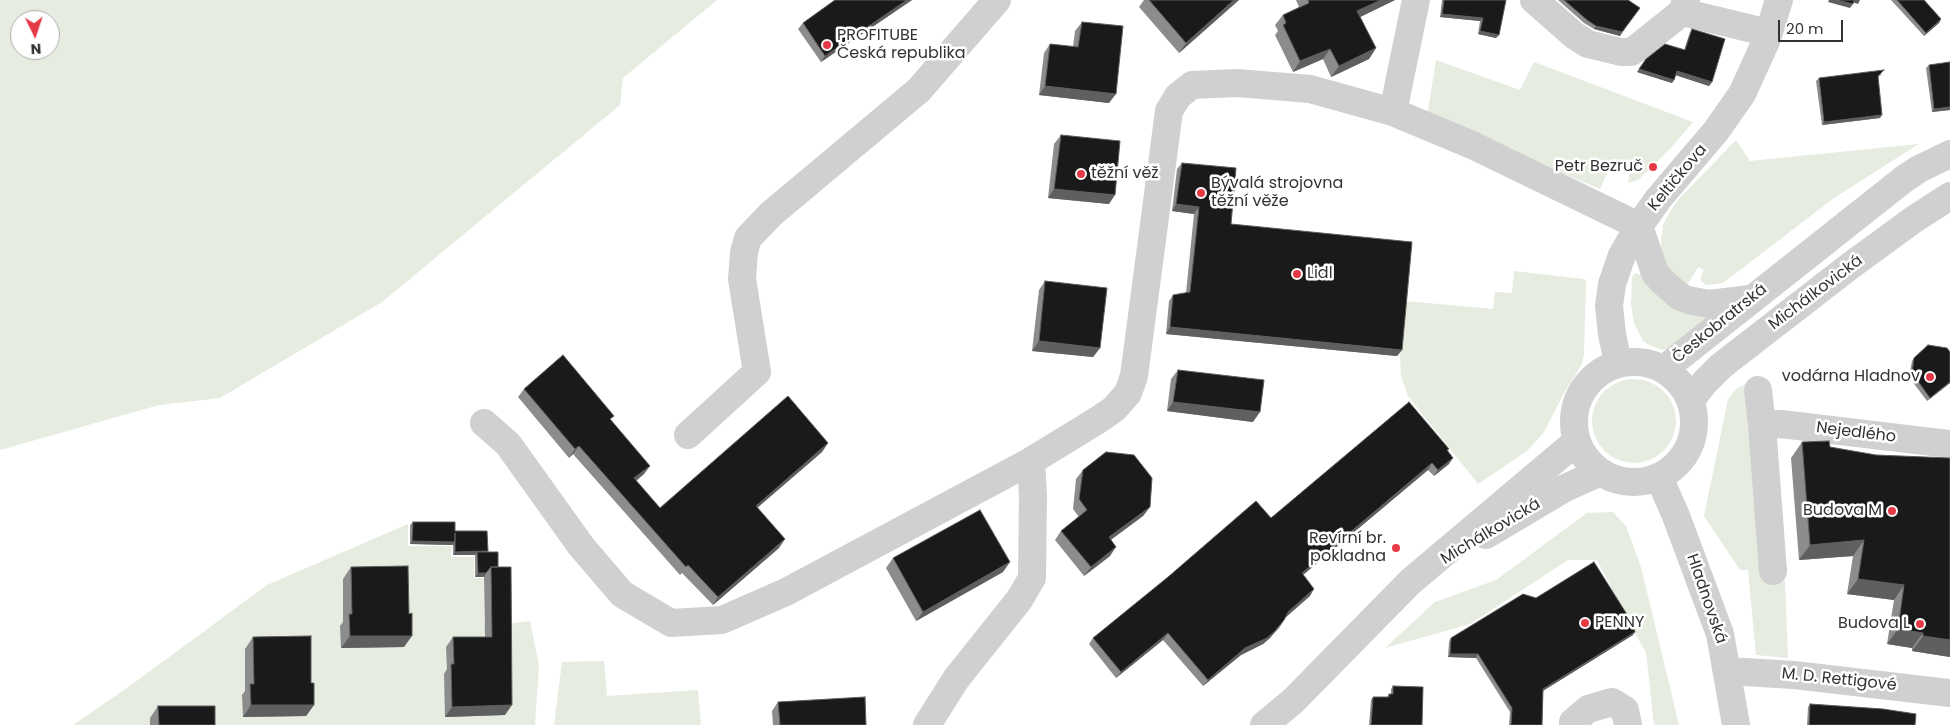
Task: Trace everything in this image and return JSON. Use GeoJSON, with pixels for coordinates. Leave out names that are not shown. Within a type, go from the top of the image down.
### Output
{"type":"FeatureCollection","features":[{"type":"Feature","properties":{"kind":"street"},"geometry":{"type":"LineString","coordinates":[[688,435],[757,372],[742,279],[742,265],[748,238],[771,214],[913,96],[997,0]]}},
{"type":"Feature","properties":{"kind":"street"},"geometry":{"type":"LineString","coordinates":[[1393,112],[1414,19],[1416,0]]}},
{"type":"Feature","properties":{"kind":"street"},"geometry":{"type":"LineString","coordinates":[[1534,0],[1575,36],[1588,44],[1621,52],[1631,52],[1638,48],[1684,6],[1769,33]]}},
{"type":"Feature","properties":{"kind":"street","name":"Keltičkova"},"geometry":{"type":"LineString","coordinates":[[1618,364],[1610,316],[1612,284],[1622,255],[1639,226],[1659,198],[1730,113],[1752,75],[1769,33],[1778,0]]}},
{"type":"Feature","properties":{"kind":"street"},"geometry":{"type":"LineString","coordinates":[[484,423],[508,444],[581,546],[622,594],[671,623],[722,620],[777,596],[1032,460],[1098,420],[1114,408],[1128,393],[1134,376],[1169,111],[1178,96],[1192,85],[1237,83],[1310,89],[1393,112],[1472,145],[1639,226],[1656,273],[1662,282],[1674,293],[1688,300],[1709,304],[1750,299]]}},
{"type":"Feature","properties":{"kind":"street","name":"Českobratrská"},"geometry":{"type":"LineString","coordinates":[[1664,369],[1776,278],[1904,179],[1919,169],[1950,154]]}},
{"type":"Feature","properties":{"kind":"street","name":"Michálkovická"},"geometry":{"type":"LineString","coordinates":[[1691,400],[1704,382],[1721,366],[1850,266],[1913,220],[1950,196]]}},
{"type":"Feature","properties":{"kind":"street"},"geometry":{"type":"LineString","coordinates":[[1641,362],[1664,369],[1675,377],[1691,400],[1694,414],[1694,430],[1690,444],[1683,457],[1673,468],[1659,477],[1637,482],[1624,481],[1601,472],[1586,458],[1577,441],[1574,425],[1575,409],[1581,394],[1590,381],[1603,371],[1618,364],[1641,362]]}},
{"type":"Feature","properties":{"kind":"street"},"geometry":{"type":"LineString","coordinates":[[1758,390],[1773,571]]}},
{"type":"Feature","properties":{"kind":"street","name":"Nejedlého"},"geometry":{"type":"LineString","coordinates":[[1762,425],[1781,424],[1950,444]]}},
{"type":"Feature","properties":{"kind":"street","name":"Michálkovická"},"geometry":{"type":"LineString","coordinates":[[1264,725],[1292,701],[1410,582],[1577,441]]}},
{"type":"Feature","properties":{"kind":"street"},"geometry":{"type":"LineString","coordinates":[[927,725],[956,679],[1019,600],[1032,578],[1034,496],[1032,460]]}},
{"type":"Feature","properties":{"kind":"street","name":"Michálkovická"},"geometry":{"type":"LineString","coordinates":[[1410,582],[1543,501],[1601,472]]}},
{"type":"Feature","properties":{"kind":"street","name":"Hladnovská"},"geometry":{"type":"LineString","coordinates":[[1659,477],[1676,516],[1720,634],[1736,725]]}},
{"type":"Feature","properties":{"kind":"street","name":"M. D. Rettigové"},"geometry":{"type":"LineString","coordinates":[[1728,671],[1794,675],[1950,693]]}},
{"type":"Feature","properties":{"kind":"street"},"geometry":{"type":"LineString","coordinates":[[1573,725],[1573,722],[1588,709],[1612,702],[1625,710],[1628,725]]}},
{"type":"Feature","properties":{"kind":"shaded area"},"geometry":{"type":"Polygon","coordinates":[[[0,0],[717,0],[623,78],[620,105],[382,302],[220,398],[159,405],[0,450],[0,0]]]}},
{"type":"Feature","properties":{"kind":"shaded area"},"geometry":{"type":"Polygon","coordinates":[[[1436,60],[1520,90],[1534,62],[1693,122],[1669,150],[1638,180],[1628,183],[1631,162],[1614,159],[1600,189],[1427,117],[1436,60]]]}},
{"type":"Feature","properties":{"kind":"shaded area"},"geometry":{"type":"Polygon","coordinates":[[[1736,140],[1750,161],[1919,144],[1834,198],[1723,283],[1706,285],[1701,281],[1704,270],[1698,267],[1686,287],[1667,268],[1662,257],[1663,225],[1679,199],[1736,140]]]}},
{"type":"Feature","properties":{"kind":"shaded area"},"geometry":{"type":"Polygon","coordinates":[[[1514,271],[1586,280],[1584,354],[1582,364],[1544,432],[1527,451],[1478,484],[1408,396],[1401,376],[1400,354],[1405,301],[1493,309],[1495,292],[1512,293],[1514,271]]]}},
{"type":"Feature","properties":{"kind":"shaded area"},"geometry":{"type":"Polygon","coordinates":[[[1635,273],[1641,275],[1648,286],[1712,318],[1670,349],[1662,350],[1649,345],[1643,341],[1634,323],[1631,304],[1632,277],[1635,273]]]}},
{"type":"Feature","properties":{"kind":"shaded area"},"geometry":{"type":"Polygon","coordinates":[[[1626,379],[1642,379],[1658,386],[1669,397],[1676,413],[1673,437],[1664,451],[1658,456],[1642,463],[1626,463],[1610,456],[1599,445],[1592,429],[1592,413],[1599,397],[1610,386],[1626,379]]]}},
{"type":"Feature","properties":{"kind":"shaded area"},"geometry":{"type":"Polygon","coordinates":[[[1748,383],[1768,582],[1785,581],[1788,658],[1756,655],[1748,570],[1740,570],[1704,516],[1728,399],[1736,389],[1748,383]]]}},
{"type":"Feature","properties":{"kind":"shaded area"},"geometry":{"type":"Polygon","coordinates":[[[1613,512],[1626,526],[1641,567],[1679,725],[1654,725],[1646,652],[1597,560],[1568,560],[1470,624],[1385,648],[1435,602],[1496,580],[1587,513],[1613,512]]]}},
{"type":"Feature","properties":{"kind":"shaded area"},"geometry":{"type":"Polygon","coordinates":[[[408,524],[408,546],[452,546],[451,557],[474,557],[474,578],[484,578],[484,624],[530,621],[539,666],[535,725],[73,725],[127,688],[267,585],[408,524]]]}},
{"type":"Feature","properties":{"kind":"shaded area"},"geometry":{"type":"Polygon","coordinates":[[[604,661],[607,696],[698,690],[701,725],[554,725],[562,662],[604,661]]]}},
{"type":"Feature","properties":{"kind":"building","name":"PROFITUBE Česká republika"},"geometry":{"type":"Polygon","coordinates":[[[835,0],[907,0],[825,56],[803,23],[835,0]]]}},
{"type":"Feature","properties":{"kind":"building"},"geometry":{"type":"Polygon","coordinates":[[[1149,0],[1234,0],[1186,43],[1149,0]]]}},
{"type":"Feature","properties":{"kind":"building"},"geometry":{"type":"Polygon","coordinates":[[[1308,0],[1381,0],[1357,11],[1376,48],[1339,66],[1330,49],[1300,61],[1283,25],[1286,23],[1283,15],[1309,3],[1308,0]]]}},
{"type":"Feature","properties":{"kind":"building"},"geometry":{"type":"Polygon","coordinates":[[[1444,0],[1506,0],[1499,35],[1480,31],[1483,18],[1442,14],[1444,0]]]}},
{"type":"Feature","properties":{"kind":"building"},"geometry":{"type":"Polygon","coordinates":[[[1564,0],[1628,0],[1640,8],[1622,32],[1596,26],[1564,0]]]}},
{"type":"Feature","properties":{"kind":"building"},"geometry":{"type":"Polygon","coordinates":[[[1836,0],[1854,0],[1853,4],[1836,0]]]}},
{"type":"Feature","properties":{"kind":"building"},"geometry":{"type":"Polygon","coordinates":[[[1897,0],[1924,0],[1941,19],[1926,33],[1897,0]]]}},
{"type":"Feature","properties":{"kind":"building"},"geometry":{"type":"Polygon","coordinates":[[[1082,22],[1123,26],[1116,94],[1045,86],[1050,44],[1078,47],[1082,22]]]}},
{"type":"Feature","properties":{"kind":"building"},"geometry":{"type":"Polygon","coordinates":[[[1692,29],[1725,39],[1712,82],[1677,71],[1674,80],[1639,69],[1646,59],[1665,44],[1685,50],[1692,29]]]}},
{"type":"Feature","properties":{"kind":"building"},"geometry":{"type":"Polygon","coordinates":[[[1950,62],[1950,107],[1934,109],[1929,65],[1950,62]]]}},
{"type":"Feature","properties":{"kind":"building"},"geometry":{"type":"Polygon","coordinates":[[[1884,70],[1878,76],[1882,115],[1824,122],[1819,78],[1884,70]]]}},
{"type":"Feature","properties":{"kind":"building","name":"těžní věž"},"geometry":{"type":"Polygon","coordinates":[[[1061,135],[1120,141],[1115,195],[1054,189],[1061,135]]]}},
{"type":"Feature","properties":{"kind":"building","name":"Lidl"},"geometry":{"type":"Polygon","coordinates":[[[1182,163],[1236,168],[1231,224],[1412,242],[1402,350],[1170,327],[1173,295],[1190,292],[1199,207],[1176,204],[1182,163]]]}},
{"type":"Feature","properties":{"kind":"building"},"geometry":{"type":"Polygon","coordinates":[[[1045,281],[1107,288],[1100,348],[1039,341],[1045,281]]]}},
{"type":"Feature","properties":{"kind":"building","name":"vodárna Hladnov"},"geometry":{"type":"Polygon","coordinates":[[[1928,345],[1947,348],[1950,352],[1950,382],[1930,398],[1912,373],[1914,358],[1928,345]]]}},
{"type":"Feature","properties":{"kind":"building"},"geometry":{"type":"Polygon","coordinates":[[[563,355],[614,416],[610,419],[650,466],[634,478],[660,508],[788,396],[828,443],[756,506],[785,539],[718,597],[688,565],[686,567],[579,446],[575,449],[524,389],[563,355]]]}},
{"type":"Feature","properties":{"kind":"building"},"geometry":{"type":"Polygon","coordinates":[[[1178,370],[1264,380],[1260,412],[1173,402],[1178,370]]]}},
{"type":"Feature","properties":{"kind":"building"},"geometry":{"type":"Polygon","coordinates":[[[1409,402],[1449,449],[1447,450],[1453,458],[1438,470],[1432,463],[1302,573],[1314,589],[1288,612],[1275,631],[1267,638],[1245,648],[1208,680],[1168,633],[1121,672],[1093,638],[1168,577],[1256,501],[1271,518],[1409,402]]]}},
{"type":"Feature","properties":{"kind":"building"},"geometry":{"type":"Polygon","coordinates":[[[1829,441],[1830,447],[1876,455],[1950,458],[1950,640],[1923,636],[1923,633],[1898,629],[1904,585],[1858,579],[1864,540],[1810,545],[1802,442],[1829,441]]]}},
{"type":"Feature","properties":{"kind":"building"},"geometry":{"type":"Polygon","coordinates":[[[1106,452],[1134,455],[1152,478],[1150,507],[1109,537],[1116,547],[1091,567],[1061,531],[1087,510],[1079,499],[1083,470],[1106,452]]]}},
{"type":"Feature","properties":{"kind":"building"},"geometry":{"type":"Polygon","coordinates":[[[980,510],[1010,562],[923,612],[893,558],[980,510]]]}},
{"type":"Feature","properties":{"kind":"building"},"geometry":{"type":"Polygon","coordinates":[[[413,522],[455,522],[455,531],[487,531],[488,551],[455,552],[455,542],[412,541],[413,522]]]}},
{"type":"Feature","properties":{"kind":"building"},"geometry":{"type":"Polygon","coordinates":[[[477,552],[498,552],[498,567],[491,567],[486,573],[478,573],[477,552]]]}},
{"type":"Feature","properties":{"kind":"building"},"geometry":{"type":"Polygon","coordinates":[[[1594,562],[1633,624],[1635,632],[1543,689],[1542,725],[1511,725],[1512,708],[1478,654],[1450,654],[1451,638],[1523,594],[1536,598],[1594,562]]]}},
{"type":"Feature","properties":{"kind":"building"},"geometry":{"type":"Polygon","coordinates":[[[408,566],[409,614],[412,613],[412,636],[350,636],[349,614],[352,614],[351,567],[408,566]]]}},
{"type":"Feature","properties":{"kind":"building"},"geometry":{"type":"Polygon","coordinates":[[[491,567],[511,567],[512,705],[452,707],[451,664],[454,664],[453,637],[492,637],[491,567]]]}},
{"type":"Feature","properties":{"kind":"building"},"geometry":{"type":"Polygon","coordinates":[[[311,636],[311,683],[314,683],[314,705],[251,705],[250,684],[254,684],[253,637],[311,636]]]}},
{"type":"Feature","properties":{"kind":"building"},"geometry":{"type":"Polygon","coordinates":[[[1393,686],[1423,687],[1422,725],[1371,725],[1373,697],[1389,697],[1389,694],[1393,694],[1393,686]]]}},
{"type":"Feature","properties":{"kind":"building"},"geometry":{"type":"Polygon","coordinates":[[[865,697],[866,725],[780,725],[778,702],[865,697]]]}},
{"type":"Feature","properties":{"kind":"building"},"geometry":{"type":"Polygon","coordinates":[[[1810,704],[1883,709],[1916,714],[1915,725],[1809,725],[1810,704]]]}},
{"type":"Feature","properties":{"kind":"building"},"geometry":{"type":"Polygon","coordinates":[[[158,706],[215,706],[215,725],[159,725],[158,706]]]}},
{"type":"Feature","properties":{"kind":"place","name":"PROFITUBE Česká republika"},"geometry":{"type":"Point","coordinates":[827,45]}},
{"type":"Feature","properties":{"kind":"place","name":"Petr Bezruč"},"geometry":{"type":"Point","coordinates":[1653,167]}},
{"type":"Feature","properties":{"kind":"place","name":"těžní věž"},"geometry":{"type":"Point","coordinates":[1081,174]}},
{"type":"Feature","properties":{"kind":"place","name":"Bývalá strojovna těžní věže"},"geometry":{"type":"Point","coordinates":[1201,193]}},
{"type":"Feature","properties":{"kind":"place","name":"Lidl"},"geometry":{"type":"Point","coordinates":[1297,274]}},
{"type":"Feature","properties":{"kind":"place","name":"vodárna Hladnov"},"geometry":{"type":"Point","coordinates":[1930,377]}},
{"type":"Feature","properties":{"kind":"place","name":"Budova M"},"geometry":{"type":"Point","coordinates":[1892,511]}},
{"type":"Feature","properties":{"kind":"place","name":"Revírní br. pokladna"},"geometry":{"type":"Point","coordinates":[1396,548]}},
{"type":"Feature","properties":{"kind":"place","name":"PENNY"},"geometry":{"type":"Point","coordinates":[1585,623]}},
{"type":"Feature","properties":{"kind":"place","name":"Budova L"},"geometry":{"type":"Point","coordinates":[1920,624]}}]}
